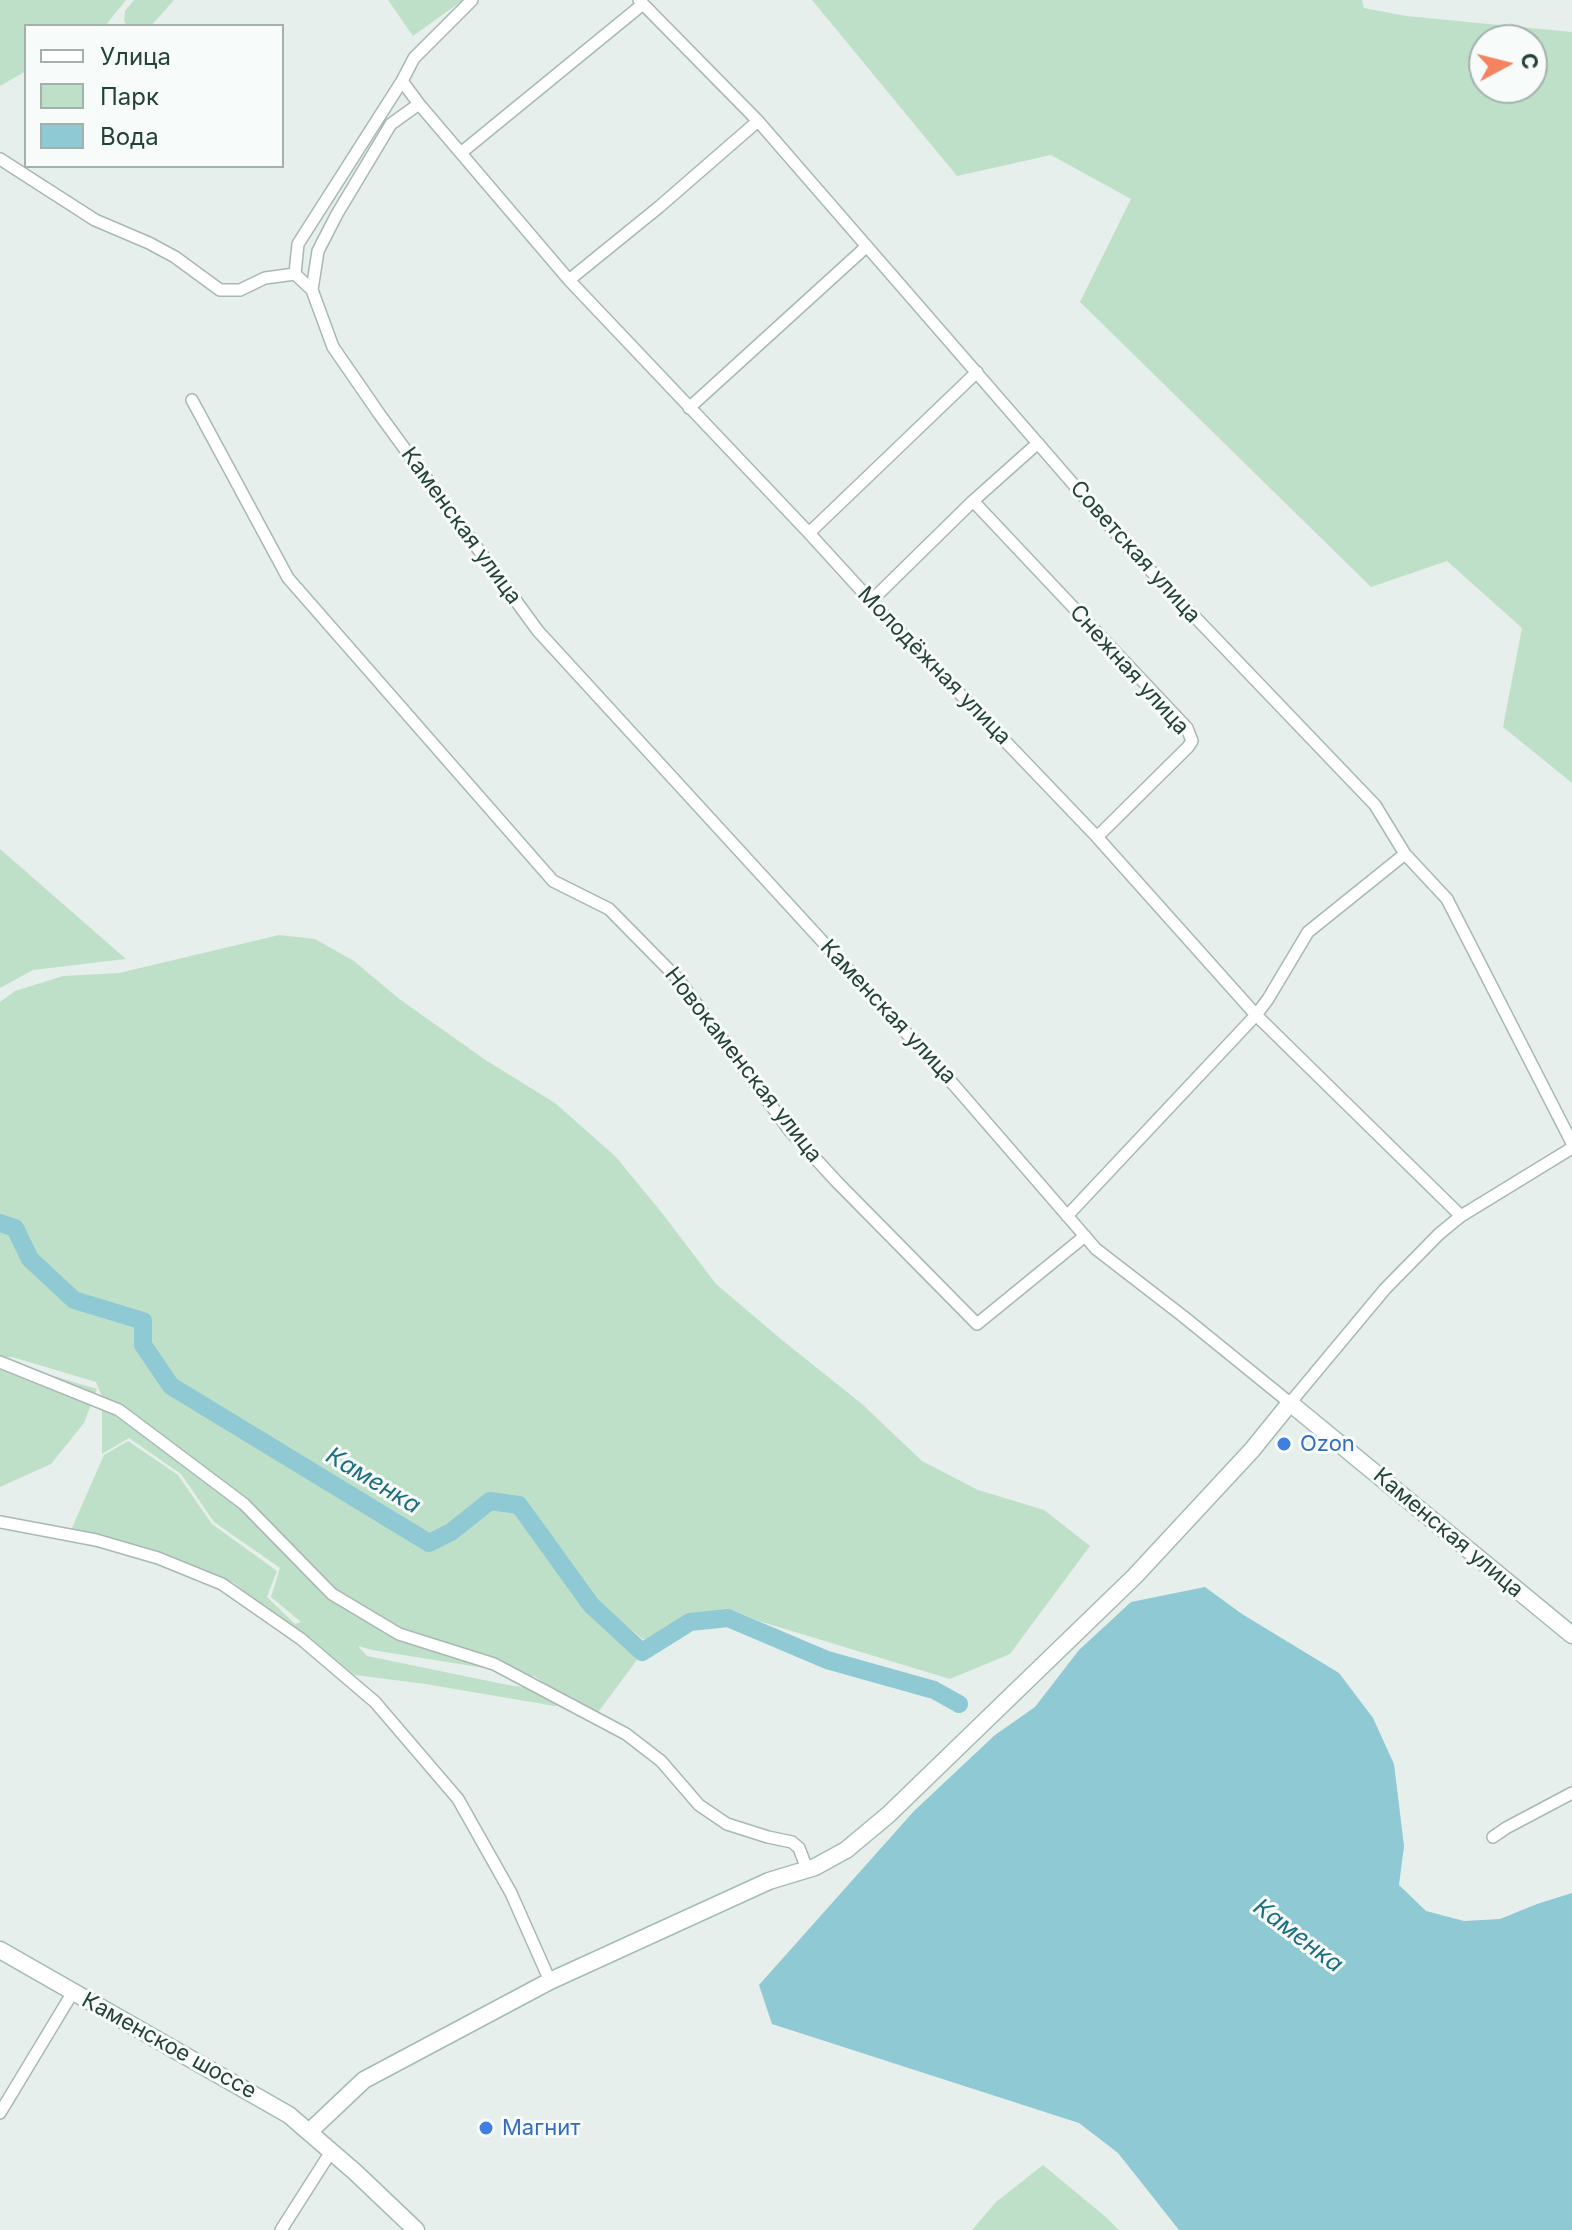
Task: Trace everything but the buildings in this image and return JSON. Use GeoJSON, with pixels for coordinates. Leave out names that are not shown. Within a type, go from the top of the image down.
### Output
{"type":"FeatureCollection","features":[{"type":"Feature","properties":{"kind":"street"},"geometry":{"type":"LineString","coordinates":[[295,274],[298,244],[414,58],[472,0]]}},
{"type":"Feature","properties":{"kind":"street"},"geometry":{"type":"LineString","coordinates":[[462,152],[641,2]]}},
{"type":"Feature","properties":{"kind":"street","name":"Советская улица"},"geometry":{"type":"LineString","coordinates":[[641,2],[758,121],[1127,546],[1375,805],[1405,854],[1447,899],[1572,1146]]}},
{"type":"Feature","properties":{"kind":"street","name":"Молодёжная улица"},"geometry":{"type":"LineString","coordinates":[[402,81],[569,280],[1097,837],[1256,1015],[1461,1216]]}},
{"type":"Feature","properties":{"kind":"street"},"geometry":{"type":"LineString","coordinates":[[312,290],[318,251],[337,214],[391,124],[419,104]]}},
{"type":"Feature","properties":{"kind":"street"},"geometry":{"type":"LineString","coordinates":[[569,280],[758,121]]}},
{"type":"Feature","properties":{"kind":"street"},"geometry":{"type":"LineString","coordinates":[[0,159],[95,220],[175,257],[220,290],[240,290],[265,278],[295,274]]}},
{"type":"Feature","properties":{"kind":"street"},"geometry":{"type":"LineString","coordinates":[[689,408],[866,247]]}},
{"type":"Feature","properties":{"kind":"street"},"geometry":{"type":"LineString","coordinates":[[295,274],[312,290]]}},
{"type":"Feature","properties":{"kind":"street","name":"Каменская улица"},"geometry":{"type":"LineString","coordinates":[[312,290],[333,347],[538,631],[954,1085],[1096,1249],[1184,1317],[1572,1635]]}},
{"type":"Feature","properties":{"kind":"street"},"geometry":{"type":"LineString","coordinates":[[809,533],[977,372]]}},
{"type":"Feature","properties":{"kind":"street","name":"Новокаменская улица"},"geometry":{"type":"LineString","coordinates":[[192,400],[288,578],[553,881],[609,909],[678,979],[790,1131],[977,1324],[1085,1236]]}},
{"type":"Feature","properties":{"kind":"street"},"geometry":{"type":"LineString","coordinates":[[871,601],[973,501],[1038,443]]}},
{"type":"Feature","properties":{"kind":"street","name":"Снежная улица"},"geometry":{"type":"LineString","coordinates":[[973,501],[1187,728],[1192,741],[1097,837]]}},
{"type":"Feature","properties":{"kind":"street"},"geometry":{"type":"LineString","coordinates":[[1067,1216],[1256,1015],[1308,932],[1405,854]]}},
{"type":"Feature","properties":{"kind":"street"},"geometry":{"type":"LineString","coordinates":[[309,2132],[364,2080],[550,1981],[769,1881],[815,1867],[846,1850],[1000,1708],[1135,1576],[1252,1450],[1385,1289],[1439,1234],[1461,1216],[1572,1146]]}},
{"type":"Feature","properties":{"kind":"street"},"geometry":{"type":"LineString","coordinates":[[0,1362],[119,1410],[244,1504],[332,1594],[399,1634],[494,1664],[626,1734],[661,1761],[699,1805],[727,1824],[792,1842],[799,1848],[807,1869]]}},
{"type":"Feature","properties":{"kind":"street"},"geometry":{"type":"LineString","coordinates":[[0,1522],[96,1540],[158,1558],[222,1584],[301,1639],[375,1702],[458,1799],[511,1893],[550,1981]]}},
{"type":"Feature","properties":{"kind":"street"},"geometry":{"type":"LineString","coordinates":[[1493,1837],[1572,1793]]}},
{"type":"Feature","properties":{"kind":"street","name":"Каменское шоссе"},"geometry":{"type":"LineString","coordinates":[[0,1950],[289,2115],[332,2150],[416,2230]]}},
{"type":"Feature","properties":{"kind":"street"},"geometry":{"type":"LineString","coordinates":[[0,2113],[73,1992]]}},
{"type":"Feature","properties":{"kind":"street"},"geometry":{"type":"LineString","coordinates":[[281,2230],[332,2150]]}},
{"type":"Feature","properties":{"kind":"green space"},"geometry":{"type":"Polygon","coordinates":[[[0,0],[126,0],[107,24],[24,24],[24,72],[0,86],[0,0]]]}},
{"type":"Feature","properties":{"kind":"green space"},"geometry":{"type":"Polygon","coordinates":[[[134,0],[174,0],[153,24],[126,24],[125,11],[134,0]]]}},
{"type":"Feature","properties":{"kind":"green space"},"geometry":{"type":"Polygon","coordinates":[[[388,0],[463,0],[413,36],[388,0]]]}},
{"type":"Feature","properties":{"kind":"green space"},"geometry":{"type":"Polygon","coordinates":[[[812,0],[1362,0],[1364,8],[1406,16],[1489,24],[1468,24],[1468,104],[1548,104],[1548,30],[1572,32],[1572,783],[1503,727],[1522,628],[1447,561],[1371,587],[1080,302],[1131,199],[1051,155],[957,176],[812,0]]]}},
{"type":"Feature","properties":{"kind":"green space"},"geometry":{"type":"Polygon","coordinates":[[[0,849],[126,959],[33,970],[0,988],[0,849]]]}},
{"type":"Feature","properties":{"kind":"green space"},"geometry":{"type":"Polygon","coordinates":[[[279,935],[315,939],[354,961],[398,998],[484,1059],[555,1103],[616,1157],[716,1284],[862,1404],[922,1461],[978,1490],[1044,1510],[1090,1546],[1010,1654],[950,1679],[732,1610],[686,1617],[644,1640],[596,1601],[526,1499],[487,1495],[447,1528],[430,1537],[175,1383],[150,1345],[147,1317],[77,1298],[33,1258],[18,1225],[0,1219],[0,1002],[15,991],[63,976],[119,973],[279,935]]]}},
{"type":"Feature","properties":{"kind":"green space"},"geometry":{"type":"Polygon","coordinates":[[[0,1228],[10,1232],[27,1265],[69,1304],[138,1324],[139,1347],[166,1388],[427,1547],[452,1539],[491,1508],[517,1512],[589,1612],[640,1656],[596,1715],[577,1703],[555,1706],[355,1675],[298,1635],[234,1583],[150,1550],[71,1530],[104,1455],[128,1441],[178,1475],[212,1524],[277,1571],[267,1597],[295,1624],[301,1622],[271,1597],[280,1568],[214,1522],[181,1474],[129,1438],[102,1454],[102,1397],[96,1382],[12,1357],[0,1357],[0,1228]],[[358,1646],[367,1656],[508,1685],[544,1690],[546,1684],[534,1676],[358,1646]]]}},
{"type":"Feature","properties":{"kind":"green space"},"geometry":{"type":"Polygon","coordinates":[[[13,1364],[97,1389],[84,1423],[51,1464],[0,1487],[0,1366],[13,1364]]]}},
{"type":"Feature","properties":{"kind":"green space"},"geometry":{"type":"Polygon","coordinates":[[[1043,2165],[1119,2230],[972,2230],[996,2202],[1043,2165]]]}},
{"type":"Feature","properties":{"kind":"water"},"geometry":{"type":"Polygon","coordinates":[[[1205,1587],[1242,1614],[1339,1673],[1373,1718],[1394,1764],[1404,1846],[1399,1885],[1426,1911],[1464,1921],[1500,1919],[1572,1893],[1572,2230],[1179,2230],[1118,2153],[1079,2123],[772,2024],[759,1985],[914,1811],[995,1735],[1035,1707],[1079,1650],[1131,1602],[1205,1587]]]}},
{"type":"Feature","properties":{"kind":"waterway","name":"Каменка"},"geometry":{"type":"LineString","coordinates":[[0,1223],[15,1228],[30,1259],[74,1300],[143,1321],[143,1345],[171,1386],[429,1543],[451,1532],[490,1501],[519,1505],[591,1605],[642,1652],[690,1622],[728,1618],[827,1660],[934,1690],[959,1704]]}},
{"type":"Feature","properties":{"kind":"place","name":"Ozon"},"geometry":{"type":"Point","coordinates":[1284,1444]}},
{"type":"Feature","properties":{"kind":"place","name":"Магнит"},"geometry":{"type":"Point","coordinates":[486,2128]}}]}
